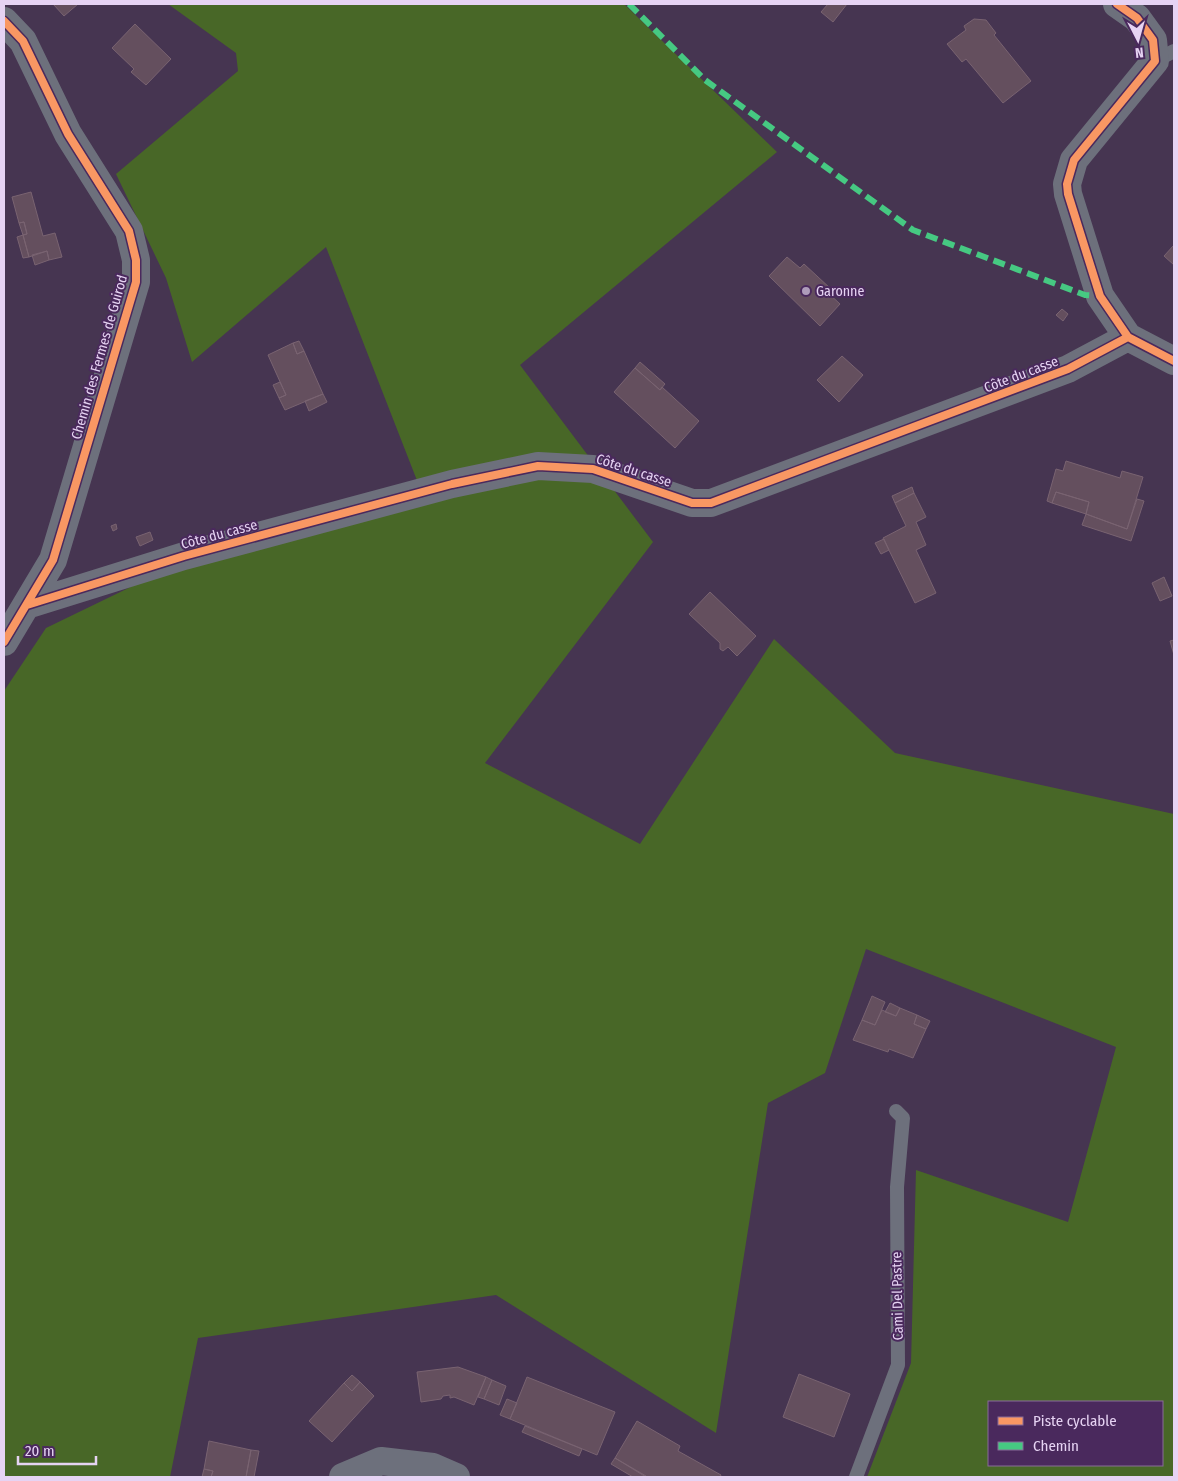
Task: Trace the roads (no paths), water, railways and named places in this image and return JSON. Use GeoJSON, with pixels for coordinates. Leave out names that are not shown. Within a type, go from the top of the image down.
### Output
{"type":"FeatureCollection","features":[{"type":"Feature","properties":{"kind":"street"},"geometry":{"type":"LineString","coordinates":[[1117,4],[1137,18],[1165,56],[1074,160],[1067,184],[1074,218],[1100,296],[1128,337],[1174,361]]}},
{"type":"Feature","properties":{"kind":"street","name":"Chemin des Fermes de Guirod"},"geometry":{"type":"LineString","coordinates":[[4,21],[23,42],[68,134],[129,231],[136,260],[136,282],[53,560],[4,642]]}},
{"type":"Feature","properties":{"kind":"street","name":"Côte du casse"},"geometry":{"type":"LineString","coordinates":[[27,605],[204,551],[452,484],[538,466],[593,469],[692,503],[711,503],[1068,369],[1128,337]]}},
{"type":"Feature","properties":{"kind":"street"},"geometry":{"type":"LineString","coordinates":[[343,1477],[381,1461],[433,1467],[456,1477]]}},
{"type":"Feature","properties":{"kind":"lane","name":"Cami Del Pastre"},"geometry":{"type":"LineString","coordinates":[[856,1477],[898,1365],[897,1187],[903,1118],[896,1111]]}},
{"type":"Feature","properties":{"kind":"place","name":"Garonne"},"geometry":{"type":"Point","coordinates":[806,291]}}]}
